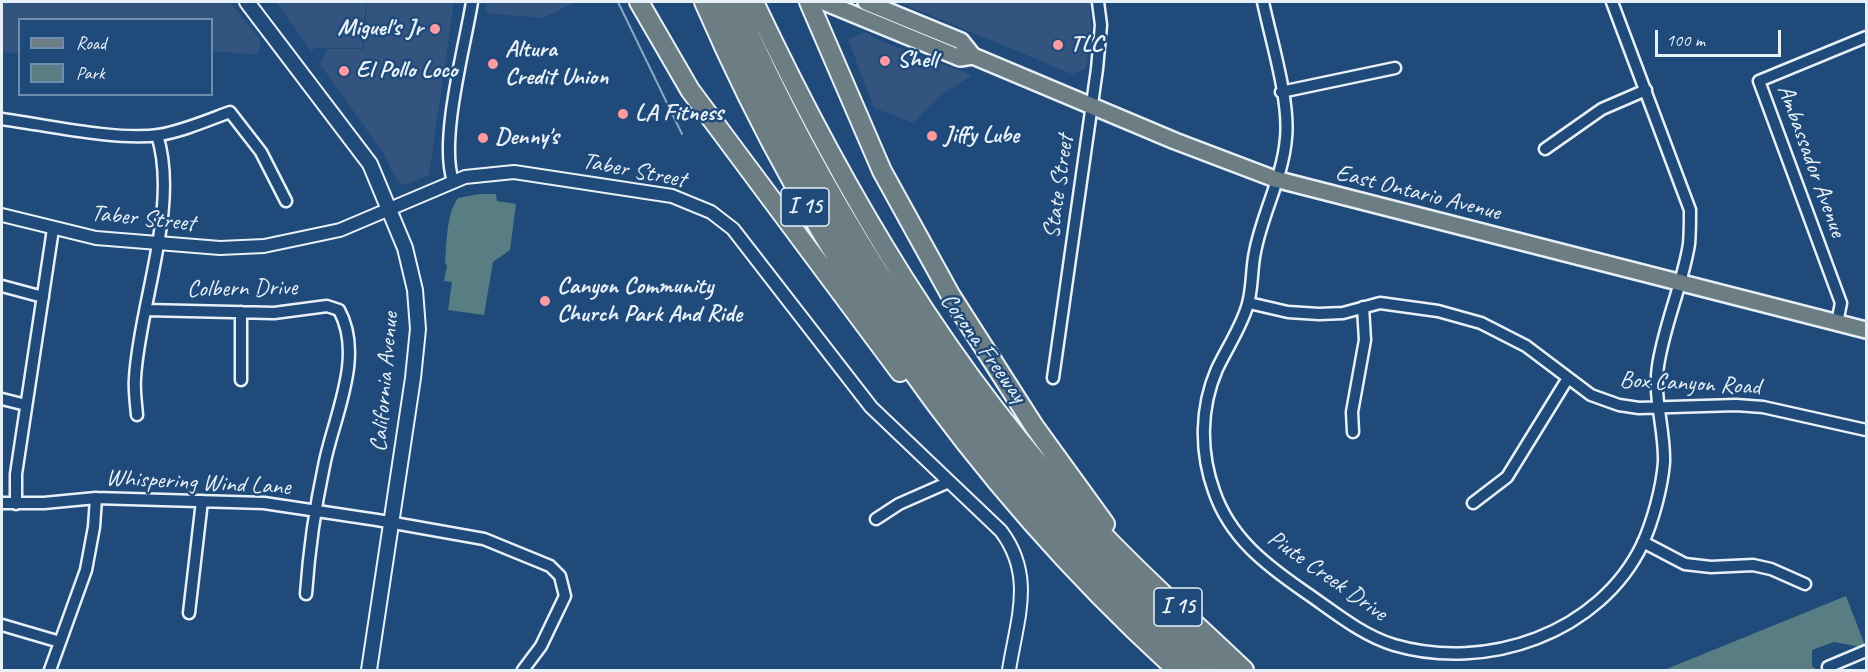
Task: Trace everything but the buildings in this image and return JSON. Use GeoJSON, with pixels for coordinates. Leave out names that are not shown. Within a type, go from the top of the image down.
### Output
{"type":"FeatureCollection","features":[{"type":"Feature","properties":{"kind":"highway"},"geometry":{"type":"LineString","coordinates":[[639,2],[690,90],[739,157],[899,372],[931,398]]}},
{"type":"Feature","properties":{"kind":"highway","name":"I 15"},"geometry":{"type":"LineString","coordinates":[[704,2],[766,137],[812,220],[931,398],[1007,494],[1062,557],[1134,631],[1177,670]]}},
{"type":"Feature","properties":{"kind":"highway"},"geometry":{"type":"LineString","coordinates":[[717,2],[778,130],[816,198],[877,295],[949,397],[1038,506],[1100,573],[1199,670]]}},
{"type":"Feature","properties":{"kind":"highway"},"geometry":{"type":"LineString","coordinates":[[735,2],[754,45],[824,180],[896,297],[947,370],[1063,514],[1138,591],[1223,670]]}},
{"type":"Feature","properties":{"kind":"highway","name":"Corona Freeway"},"geometry":{"type":"LineString","coordinates":[[754,2],[829,152],[897,270],[998,412],[1111,543],[1244,670]]}},
{"type":"Feature","properties":{"kind":"highway"},"geometry":{"type":"LineString","coordinates":[[809,2],[882,171],[945,285],[1034,426],[1105,522],[1111,543]]}},
{"type":"Feature","properties":{"kind":"main road","name":"California Avenue"},"geometry":{"type":"LineString","coordinates":[[247,2],[346,129],[370,164],[391,209],[405,248],[414,290],[418,329],[392,523],[369,670]]}},
{"type":"Feature","properties":{"kind":"main road","name":"East Ontario Avenue"},"geometry":{"type":"LineString","coordinates":[[824,2],[960,58],[973,56],[1175,141],[1275,179],[1866,330]]}},
{"type":"Feature","properties":{"kind":"main road","name":"East Ontario Avenue"},"geometry":{"type":"LineString","coordinates":[[866,2],[962,41],[973,56]]}},
{"type":"Feature","properties":{"kind":"main road"},"geometry":{"type":"LineString","coordinates":[[885,26],[917,32],[926,25]]}},
{"type":"Feature","properties":{"kind":"street"},"geometry":{"type":"LineString","coordinates":[[453,181],[450,173],[451,133],[472,2]]}},
{"type":"Feature","properties":{"kind":"street","name":"State Street"},"geometry":{"type":"LineString","coordinates":[[1053,378],[1093,105],[1101,25],[1098,2]]}},
{"type":"Feature","properties":{"kind":"street","name":"Piute Creek Drive"},"geometry":{"type":"LineString","coordinates":[[1263,2],[1281,92],[1286,139],[1254,255],[1249,303],[1217,370],[1207,399],[1203,425],[1206,459],[1213,489],[1226,519],[1265,565],[1354,626],[1391,644],[1422,652],[1450,655],[1482,654],[1512,648],[1570,623],[1616,582],[1643,542],[1659,493],[1664,462],[1658,406],[1657,368],[1689,246],[1690,210],[1612,2]]}},
{"type":"Feature","properties":{"kind":"street","name":"Ambassador Avenue"},"geometry":{"type":"LineString","coordinates":[[1837,323],[1841,303],[1759,81],[1866,37]]}},
{"type":"Feature","properties":{"kind":"street"},"geometry":{"type":"LineString","coordinates":[[1281,92],[1395,68]]}},
{"type":"Feature","properties":{"kind":"street"},"geometry":{"type":"LineString","coordinates":[[1545,149],[1602,109],[1646,90]]}},
{"type":"Feature","properties":{"kind":"street"},"geometry":{"type":"LineString","coordinates":[[2,119],[124,136],[157,135],[186,129],[230,112],[261,152],[286,201]]}},
{"type":"Feature","properties":{"kind":"street"},"geometry":{"type":"LineString","coordinates":[[137,415],[135,378],[156,244],[164,171],[157,135]]}},
{"type":"Feature","properties":{"kind":"street","name":"Taber Street"},"geometry":{"type":"LineString","coordinates":[[2,215],[53,230],[96,238],[220,248],[264,246],[340,230],[453,181],[495,173],[528,173],[649,190],[672,195],[711,212],[733,229],[871,407],[1001,531],[1014,548],[1020,565],[1021,587],[1009,670]]}},
{"type":"Feature","properties":{"kind":"street"},"geometry":{"type":"LineString","coordinates":[[16,504],[16,474],[53,230]]}},
{"type":"Feature","properties":{"kind":"street"},"geometry":{"type":"LineString","coordinates":[[2,285],[43,297]]}},
{"type":"Feature","properties":{"kind":"street","name":"Box Canyon Road"},"geometry":{"type":"LineString","coordinates":[[1249,303],[1288,312],[1319,314],[1343,313],[1380,303],[1399,304],[1481,323],[1526,346],[1591,395],[1618,405],[1763,407],[1866,430]]}},
{"type":"Feature","properties":{"kind":"street","name":"Colbern Drive"},"geometry":{"type":"LineString","coordinates":[[146,310],[274,313],[327,306],[339,310],[345,321],[348,339],[344,388],[328,441],[316,511]]}},
{"type":"Feature","properties":{"kind":"street"},"geometry":{"type":"LineString","coordinates":[[1353,432],[1352,412],[1365,340],[1363,307]]}},
{"type":"Feature","properties":{"kind":"street"},"geometry":{"type":"LineString","coordinates":[[241,312],[241,380]]}},
{"type":"Feature","properties":{"kind":"street"},"geometry":{"type":"LineString","coordinates":[[1473,503],[1507,477],[1568,378]]}},
{"type":"Feature","properties":{"kind":"street"},"geometry":{"type":"LineString","coordinates":[[2,399],[26,405]]}},
{"type":"Feature","properties":{"kind":"street"},"geometry":{"type":"LineString","coordinates":[[876,519],[899,504],[950,482]]}},
{"type":"Feature","properties":{"kind":"street"},"geometry":{"type":"LineString","coordinates":[[50,670],[86,570],[96,498]]}},
{"type":"Feature","properties":{"kind":"street","name":"Whispering Wind Lane"},"geometry":{"type":"LineString","coordinates":[[2,503],[96,498],[264,503],[484,539],[550,566],[560,576],[565,596],[541,646],[523,670]]}},
{"type":"Feature","properties":{"kind":"street"},"geometry":{"type":"LineString","coordinates":[[189,613],[202,501]]}},
{"type":"Feature","properties":{"kind":"street"},"geometry":{"type":"LineString","coordinates":[[306,594],[316,511]]}},
{"type":"Feature","properties":{"kind":"street"},"geometry":{"type":"LineString","coordinates":[[1643,542],[1685,564],[1711,567],[1753,566],[1771,569],[1805,584]]}},
{"type":"Feature","properties":{"kind":"street"},"geometry":{"type":"LineString","coordinates":[[2,625],[60,642]]}},
{"type":"Feature","properties":{"kind":"street"},"geometry":{"type":"LineString","coordinates":[[1828,667],[1866,651]]}},
{"type":"Feature","properties":{"kind":"shaded area"},"geometry":{"type":"Polygon","coordinates":[[[2,2],[230,2],[261,41],[257,55],[213,51],[213,18],[18,18],[18,54],[2,51],[2,2]]]}},
{"type":"Feature","properties":{"kind":"shaded area"},"geometry":{"type":"Polygon","coordinates":[[[276,2],[366,2],[362,48],[315,48],[311,51],[276,2]]]}},
{"type":"Feature","properties":{"kind":"shaded area"},"geometry":{"type":"Polygon","coordinates":[[[367,2],[454,2],[429,175],[406,185],[398,182],[382,151],[320,64],[328,49],[364,49],[367,2]]]}},
{"type":"Feature","properties":{"kind":"shaded area"},"geometry":{"type":"Polygon","coordinates":[[[487,2],[576,2],[542,18],[486,13],[487,2]]]}},
{"type":"Feature","properties":{"kind":"shaded area"},"geometry":{"type":"Polygon","coordinates":[[[899,2],[1090,2],[1091,43],[1086,68],[1072,74],[899,2]]]}},
{"type":"Feature","properties":{"kind":"shaded area"},"geometry":{"type":"Polygon","coordinates":[[[866,32],[878,40],[972,75],[943,94],[913,123],[874,108],[848,39],[866,32]]]}},
{"type":"Feature","properties":{"kind":"green space"},"geometry":{"type":"Polygon","coordinates":[[[496,194],[497,201],[516,204],[510,250],[493,262],[484,315],[448,310],[452,282],[444,281],[451,212],[458,198],[496,194]]]}},
{"type":"Feature","properties":{"kind":"green space"},"geometry":{"type":"Polygon","coordinates":[[[1846,596],[1866,648],[1834,642],[1812,650],[1812,666],[1817,670],[1664,670],[1846,596]]]}},
{"type":"Feature","properties":{"kind":"waterway"},"geometry":{"type":"LineString","coordinates":[[618,2],[682,134]]}},
{"type":"Feature","properties":{"kind":"place","name":"Miguel's Jr"},"geometry":{"type":"Point","coordinates":[435,29]}},
{"type":"Feature","properties":{"kind":"place","name":"TLC"},"geometry":{"type":"Point","coordinates":[1058,45]}},
{"type":"Feature","properties":{"kind":"place","name":"Shell"},"geometry":{"type":"Point","coordinates":[885,61]}},
{"type":"Feature","properties":{"kind":"place","name":"Altura Credit Union"},"geometry":{"type":"Point","coordinates":[493,64]}},
{"type":"Feature","properties":{"kind":"place","name":"El Pollo Loco"},"geometry":{"type":"Point","coordinates":[344,71]}},
{"type":"Feature","properties":{"kind":"place","name":"LA Fitness"},"geometry":{"type":"Point","coordinates":[623,114]}},
{"type":"Feature","properties":{"kind":"place","name":"Jiffy Lube"},"geometry":{"type":"Point","coordinates":[932,136]}},
{"type":"Feature","properties":{"kind":"place","name":"Denny's"},"geometry":{"type":"Point","coordinates":[483,138]}},
{"type":"Feature","properties":{"kind":"place","name":"Canyon Community Church Park And Ride"},"geometry":{"type":"Point","coordinates":[545,301]}}]}
